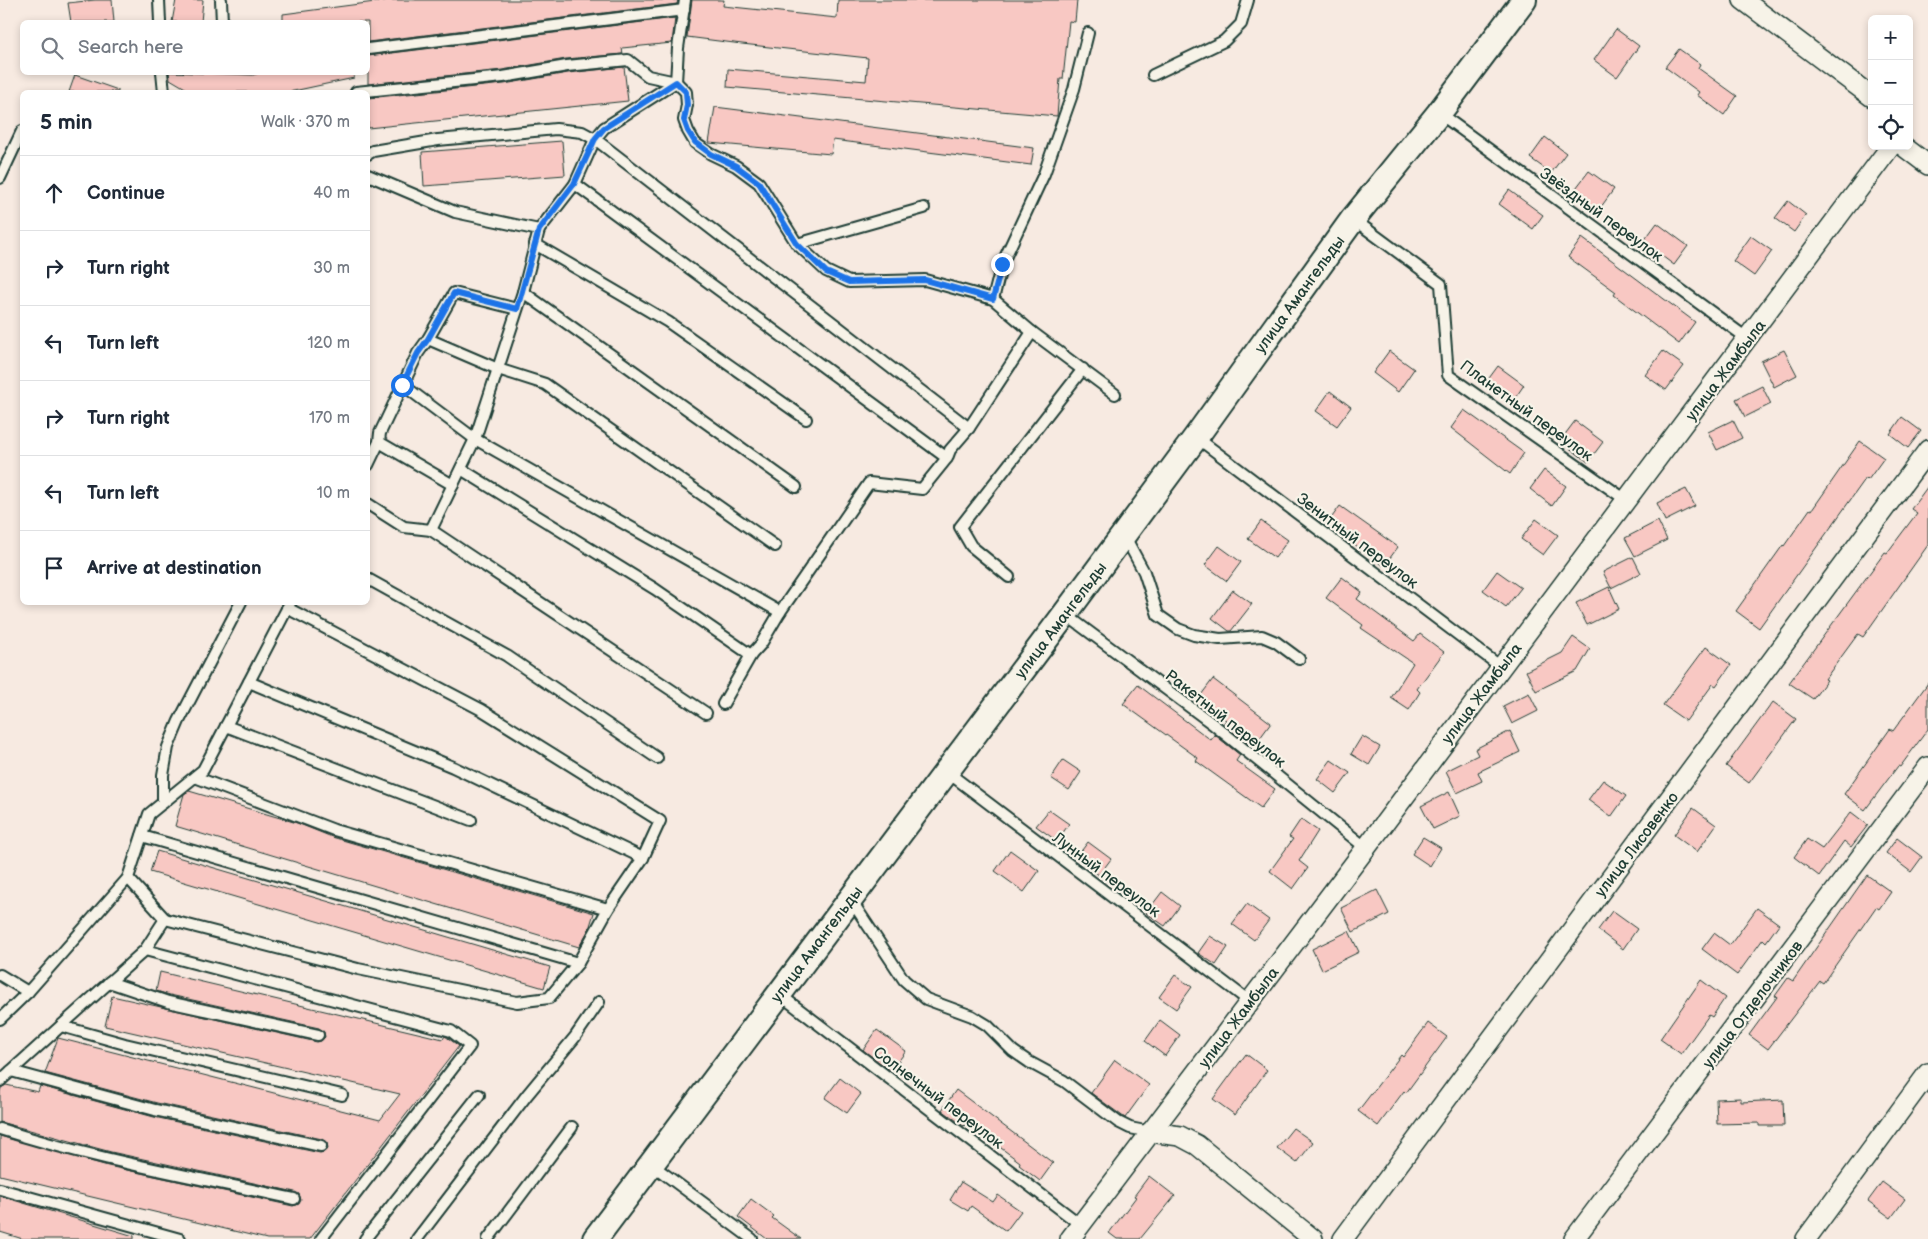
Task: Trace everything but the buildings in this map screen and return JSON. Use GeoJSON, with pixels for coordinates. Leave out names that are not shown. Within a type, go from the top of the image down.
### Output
{"type":"FeatureCollection","features":[{"type":"Feature","properties":{"kind":"street","name":"улица Амангельды"},"geometry":{"type":"LineString","coordinates":[[595,1239],[1065,614],[1196,437],[1353,219],[1439,112],[1524,0]]}},
{"type":"Feature","properties":{"kind":"street"},"geometry":{"type":"LineString","coordinates":[[1743,0],[1868,94]]}},
{"type":"Feature","properties":{"kind":"street","name":"улица Жамбыла"},"geometry":{"type":"LineString","coordinates":[[1076,1232],[1888,150]]}},
{"type":"Feature","properties":{"kind":"street"},"geometry":{"type":"LineString","coordinates":[[1908,150],[1928,165]]}},
{"type":"Feature","properties":{"kind":"street","name":"улица Лисовенко"},"geometry":{"type":"LineString","coordinates":[[1343,1239],[1928,450]]}},
{"type":"Feature","properties":{"kind":"street","name":"улица Отделочников"},"geometry":{"type":"LineString","coordinates":[[1574,1239],[1928,767]]}},
{"type":"Feature","properties":{"kind":"street"},"geometry":{"type":"LineString","coordinates":[[1806,1239],[1928,1073]]}},
{"type":"Feature","properties":{"kind":"street"},"geometry":{"type":"LineString","coordinates":[[1150,1132],[1180,1136],[1197,1145],[1313,1239]]}},
{"type":"Feature","properties":{"kind":"lane"},"geometry":{"type":"LineString","coordinates":[[158,0],[160,20]]}},
{"type":"Feature","properties":{"kind":"lane"},"geometry":{"type":"LineString","coordinates":[[221,0],[222,20]]}},
{"type":"Feature","properties":{"kind":"lane"},"geometry":{"type":"LineString","coordinates":[[1154,75],[1224,41],[1241,24],[1248,0]]}},
{"type":"Feature","properties":{"kind":"lane"},"geometry":{"type":"LineString","coordinates":[[370,49],[685,5],[678,48],[676,82]]}},
{"type":"Feature","properties":{"kind":"lane"},"geometry":{"type":"LineString","coordinates":[[993,299],[1002,264],[1044,174],[1074,88],[1088,33]]}},
{"type":"Feature","properties":{"kind":"lane"},"geometry":{"type":"LineString","coordinates":[[370,91],[503,77],[567,66],[628,60],[648,76],[676,82],[686,92],[687,105],[684,120],[695,142],[711,154],[736,166],[759,183],[797,244],[826,272],[849,282],[925,280],[993,299],[1032,332],[1115,394]]}},
{"type":"Feature","properties":{"kind":"lane"},"geometry":{"type":"LineString","coordinates":[[162,75],[164,90]]}},
{"type":"Feature","properties":{"kind":"lane"},"geometry":{"type":"LineString","coordinates":[[431,530],[475,439],[523,292],[539,230],[574,184],[595,139],[604,128],[676,82]]}},
{"type":"Feature","properties":{"kind":"lane","name":"Звёздный переулок"},"geometry":{"type":"LineString","coordinates":[[1439,112],[1748,339]]}},
{"type":"Feature","properties":{"kind":"lane"},"geometry":{"type":"LineString","coordinates":[[370,153],[438,140],[556,129],[582,132],[595,139],[969,428]]}},
{"type":"Feature","properties":{"kind":"lane"},"geometry":{"type":"LineString","coordinates":[[0,178],[20,135]]}},
{"type":"Feature","properties":{"kind":"lane"},"geometry":{"type":"LineString","coordinates":[[370,176],[455,212],[539,230]]}},
{"type":"Feature","properties":{"kind":"lane"},"geometry":{"type":"LineString","coordinates":[[574,184],[947,458]]}},
{"type":"Feature","properties":{"kind":"lane"},"geometry":{"type":"LineString","coordinates":[[797,244],[924,208]]}},
{"type":"Feature","properties":{"kind":"lane","name":"Планетный переулок"},"geometry":{"type":"LineString","coordinates":[[1353,219],[1441,284],[1448,375],[1626,500]]}},
{"type":"Feature","properties":{"kind":"lane"},"geometry":{"type":"LineString","coordinates":[[536,244],[668,322],[806,419]]}},
{"type":"Feature","properties":{"kind":"lane"},"geometry":{"type":"LineString","coordinates":[[523,292],[796,487]]}},
{"type":"Feature","properties":{"kind":"lane"},"geometry":{"type":"LineString","coordinates":[[370,461],[379,442],[380,433],[418,353],[454,293],[517,309]]}},
{"type":"Feature","properties":{"kind":"lane"},"geometry":{"type":"LineString","coordinates":[[723,704],[751,655],[761,644],[780,612],[869,482],[922,489],[947,458],[950,450],[969,428],[1032,332]]}},
{"type":"Feature","properties":{"kind":"lane"},"geometry":{"type":"LineString","coordinates":[[428,339],[498,369],[545,384],[774,546]]}},
{"type":"Feature","properties":{"kind":"lane"},"geometry":{"type":"LineString","coordinates":[[1009,576],[971,546],[960,527],[1083,369]]}},
{"type":"Feature","properties":{"kind":"lane"},"geometry":{"type":"LineString","coordinates":[[402,385],[475,439],[780,612]]}},
{"type":"Feature","properties":{"kind":"lane","name":"Зенитный переулок"},"geometry":{"type":"LineString","coordinates":[[1196,437],[1501,667]]}},
{"type":"Feature","properties":{"kind":"lane"},"geometry":{"type":"LineString","coordinates":[[379,442],[453,485]]}},
{"type":"Feature","properties":{"kind":"lane"},"geometry":{"type":"LineString","coordinates":[[461,469],[655,589],[751,655]]}},
{"type":"Feature","properties":{"kind":"lane"},"geometry":{"type":"LineString","coordinates":[[370,505],[404,527],[431,530],[706,712]]}},
{"type":"Feature","properties":{"kind":"lane"},"geometry":{"type":"LineString","coordinates":[[1124,534],[1144,572],[1158,615],[1178,630],[1194,635],[1220,639],[1262,636],[1276,642],[1299,659]]}},
{"type":"Feature","properties":{"kind":"lane"},"geometry":{"type":"LineString","coordinates":[[370,580],[507,656],[657,758]]}},
{"type":"Feature","properties":{"kind":"lane"},"geometry":{"type":"LineString","coordinates":[[162,803],[163,775],[168,747],[179,721],[239,605]]}},
{"type":"Feature","properties":{"kind":"lane"},"geometry":{"type":"LineString","coordinates":[[0,1019],[28,992],[128,878],[149,814],[203,770],[289,605],[482,710],[660,821],[643,858],[608,909],[578,963],[549,998],[517,1002],[358,969],[165,919],[128,878]]}},
{"type":"Feature","properties":{"kind":"lane","name":"Ракетный переулок"},"geometry":{"type":"LineString","coordinates":[[1065,614],[1214,725],[1366,848]]}},
{"type":"Feature","properties":{"kind":"lane"},"geometry":{"type":"LineString","coordinates":[[249,682],[453,767],[643,858]]}},
{"type":"Feature","properties":{"kind":"lane"},"geometry":{"type":"LineString","coordinates":[[226,726],[471,820]]}},
{"type":"Feature","properties":{"kind":"lane","name":"Лунный переулок"},"geometry":{"type":"LineString","coordinates":[[946,771],[1249,1001]]}},
{"type":"Feature","properties":{"kind":"lane"},"geometry":{"type":"LineString","coordinates":[[194,777],[334,830],[608,909]]}},
{"type":"Feature","properties":{"kind":"lane"},"geometry":{"type":"LineString","coordinates":[[142,836],[578,963]]}},
{"type":"Feature","properties":{"kind":"lane"},"geometry":{"type":"LineString","coordinates":[[850,899],[904,980],[926,999],[972,1016],[987,1025],[1013,1051],[1069,1084],[1118,1122],[1130,1128],[1150,1132]]}},
{"type":"Feature","properties":{"kind":"lane"},"geometry":{"type":"LineString","coordinates":[[0,1081],[144,950],[165,919]]}},
{"type":"Feature","properties":{"kind":"lane"},"geometry":{"type":"LineString","coordinates":[[144,950],[451,1031],[470,1046],[320,1239]]}},
{"type":"Feature","properties":{"kind":"lane"},"geometry":{"type":"LineString","coordinates":[[0,975],[28,992]]}},
{"type":"Feature","properties":{"kind":"lane"},"geometry":{"type":"LineString","coordinates":[[109,982],[168,1002],[318,1035]]}},
{"type":"Feature","properties":{"kind":"lane","name":"Солнечный переулок"},"geometry":{"type":"LineString","coordinates":[[779,994],[1076,1232]]}},
{"type":"Feature","properties":{"kind":"lane"},"geometry":{"type":"LineString","coordinates":[[417,1239],[527,1095],[575,1038],[599,1002]]}},
{"type":"Feature","properties":{"kind":"lane"},"geometry":{"type":"LineString","coordinates":[[61,1026],[125,1044],[342,1095]]}},
{"type":"Feature","properties":{"kind":"lane"},"geometry":{"type":"LineString","coordinates":[[11,1071],[155,1110],[321,1146]]}},
{"type":"Feature","properties":{"kind":"lane"},"geometry":{"type":"LineString","coordinates":[[365,1239],[479,1095]]}},
{"type":"Feature","properties":{"kind":"lane"},"geometry":{"type":"LineString","coordinates":[[488,1239],[572,1127]]}},
{"type":"Feature","properties":{"kind":"lane"},"geometry":{"type":"LineString","coordinates":[[0,1129],[28,1138],[134,1164],[294,1199]]}},
{"type":"Feature","properties":{"kind":"lane"},"geometry":{"type":"LineString","coordinates":[[651,1164],[752,1239]]}},
{"type":"Feature","properties":{"kind":"lane"},"geometry":{"type":"LineString","coordinates":[[0,1189],[180,1239]]}},
{"type":"Feature","properties":{"kind":"route"},"geometry":{"type":"LineString","coordinates":[[402,385],[418,353],[454,293],[517,309],[539,230],[574,184],[595,139],[604,128],[676,82],[686,92],[687,105],[684,120],[695,142],[711,154],[736,166],[759,183],[797,244],[826,272],[849,282],[925,280],[993,299],[1002,264]]}}]}
